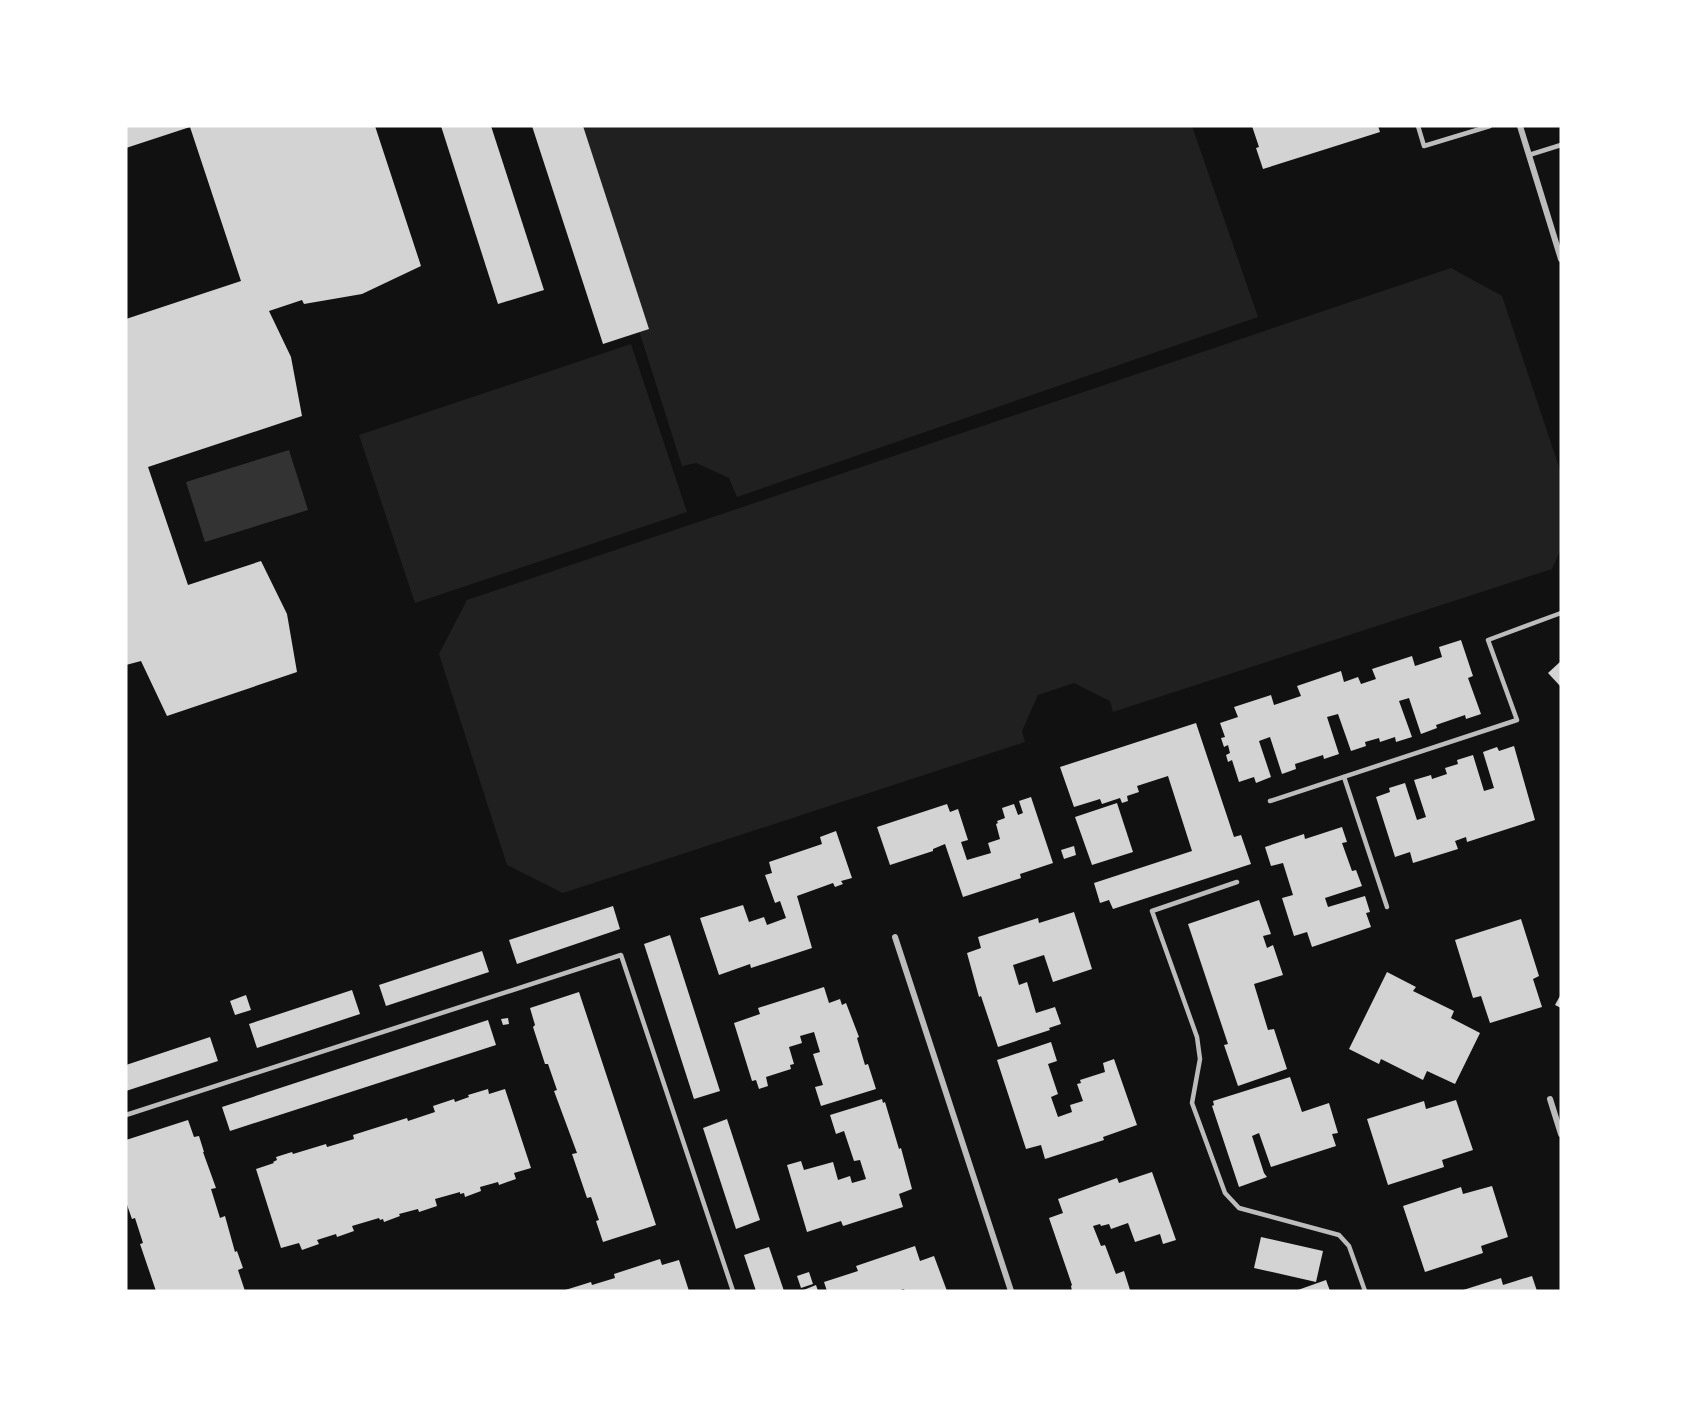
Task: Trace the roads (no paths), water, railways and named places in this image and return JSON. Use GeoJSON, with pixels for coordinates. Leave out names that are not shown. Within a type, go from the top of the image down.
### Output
{"type":"FeatureCollection","features":[{"type":"Feature","properties":{"kind":"street"},"geometry":{"type":"LineString","coordinates":[[1520,126],[1561,259]]}},
{"type":"Feature","properties":{"kind":"street"},"geometry":{"type":"LineString","coordinates":[[895,937],[1011,1291]]}},
{"type":"Feature","properties":{"kind":"street"},"geometry":{"type":"LineString","coordinates":[[1550,1099],[1561,1134]]}},
{"type":"Feature","properties":{"kind":"lane"},"geometry":{"type":"LineString","coordinates":[[1418,126],[1424,146],[1490,126]]}},
{"type":"Feature","properties":{"kind":"lane"},"geometry":{"type":"LineString","coordinates":[[1529,155],[1561,145]]}},
{"type":"Feature","properties":{"kind":"lane"},"geometry":{"type":"LineString","coordinates":[[1270,801],[1517,720],[1488,640],[1561,613]]}},
{"type":"Feature","properties":{"kind":"lane"},"geometry":{"type":"LineString","coordinates":[[1344,777],[1387,907]]}},
{"type":"Feature","properties":{"kind":"lane"},"geometry":{"type":"LineString","coordinates":[[1237,882],[1152,911],[1197,1037],[1200,1059],[1192,1103],[1225,1193],[1239,1208],[1339,1235],[1350,1246],[1365,1291]]}},
{"type":"Feature","properties":{"kind":"lane"},"geometry":{"type":"LineString","coordinates":[[126,1115],[621,955],[733,1291]]}}]}
